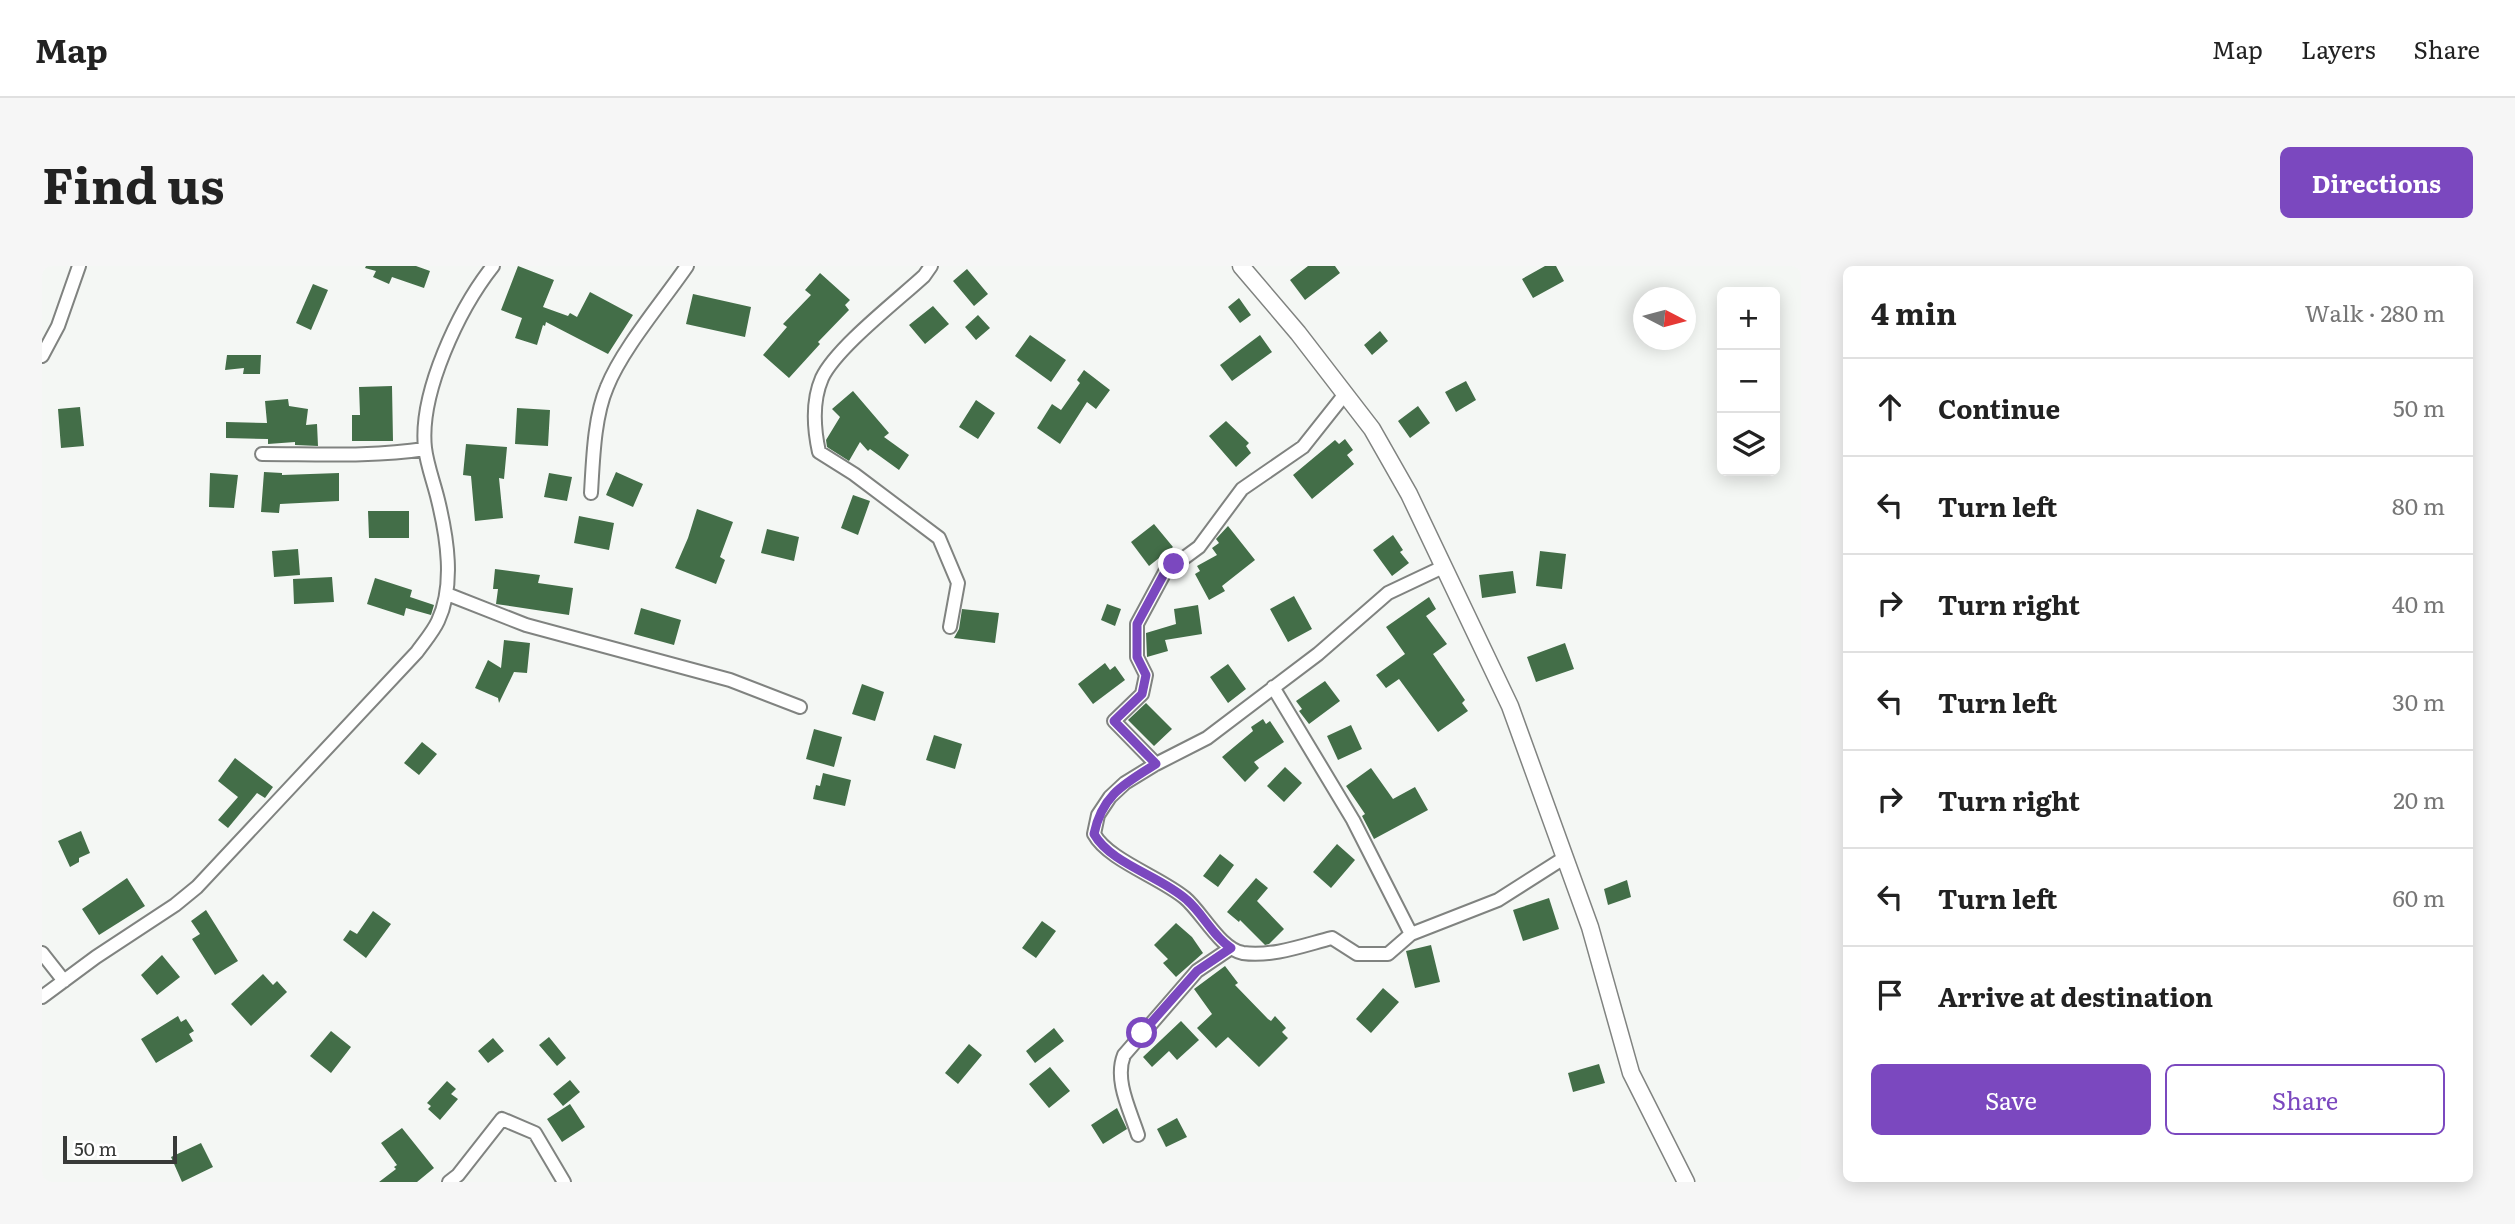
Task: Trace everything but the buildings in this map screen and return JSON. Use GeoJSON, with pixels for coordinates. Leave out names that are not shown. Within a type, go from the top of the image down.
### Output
{"type":"FeatureCollection","features":[{"type":"Feature","properties":{"kind":"street"},"geometry":{"type":"LineString","coordinates":[[42,356],[58,327],[79,266]]}},
{"type":"Feature","properties":{"kind":"street"},"geometry":{"type":"LineString","coordinates":[[42,997],[197,887],[417,652],[438,622],[447,594],[444,523],[425,449],[425,413],[437,367],[485,276],[493,266]]}},
{"type":"Feature","properties":{"kind":"street"},"geometry":{"type":"LineString","coordinates":[[591,493],[594,442],[606,388],[626,352],[687,266]]}},
{"type":"Feature","properties":{"kind":"street"},"geometry":{"type":"LineString","coordinates":[[931,266],[925,276],[842,351],[822,378],[815,405],[816,435],[819,452],[854,474],[939,538],[958,583],[950,627]]}},
{"type":"Feature","properties":{"kind":"street"},"geometry":{"type":"LineString","coordinates":[[1241,266],[1298,333],[1372,429],[1409,494],[1510,706],[1590,927],[1631,1073],[1686,1182]]}},
{"type":"Feature","properties":{"kind":"street"},"geometry":{"type":"LineString","coordinates":[[1156,764],[1114,721],[1142,694],[1146,675],[1137,657],[1137,624],[1165,572],[1199,547],[1242,489],[1303,447],[1345,394]]}},
{"type":"Feature","properties":{"kind":"street"},"geometry":{"type":"LineString","coordinates":[[262,454],[376,453],[425,449]]}},
{"type":"Feature","properties":{"kind":"street"},"geometry":{"type":"LineString","coordinates":[[1443,567],[1388,593],[1318,653],[1206,738],[1125,783],[1110,796],[1098,815],[1094,834],[1101,845],[1187,900],[1231,948],[1240,953],[1268,954],[1332,938],[1357,954],[1388,954],[1411,934],[1498,900],[1564,858]]}},
{"type":"Feature","properties":{"kind":"street"},"geometry":{"type":"LineString","coordinates":[[447,594],[526,625],[730,680],[800,707]]}},
{"type":"Feature","properties":{"kind":"street"},"geometry":{"type":"LineString","coordinates":[[1273,687],[1353,820],[1411,934]]}},
{"type":"Feature","properties":{"kind":"street"},"geometry":{"type":"LineString","coordinates":[[1138,1135],[1123,1089],[1119,1065],[1124,1055],[1197,971],[1231,948]]}},
{"type":"Feature","properties":{"kind":"street"},"geometry":{"type":"LineString","coordinates":[[42,953],[64,981]]}},
{"type":"Feature","properties":{"kind":"street"},"geometry":{"type":"LineString","coordinates":[[449,1182],[458,1175],[502,1119],[535,1133],[564,1182]]}},
{"type":"Feature","properties":{"kind":"route"},"geometry":{"type":"LineString","coordinates":[[1142,1033],[1197,971],[1231,948],[1187,900],[1101,845],[1094,834],[1098,815],[1110,796],[1125,783],[1156,764],[1114,721],[1142,694],[1146,675],[1137,657],[1137,624],[1165,572],[1174,564]]}}]}
